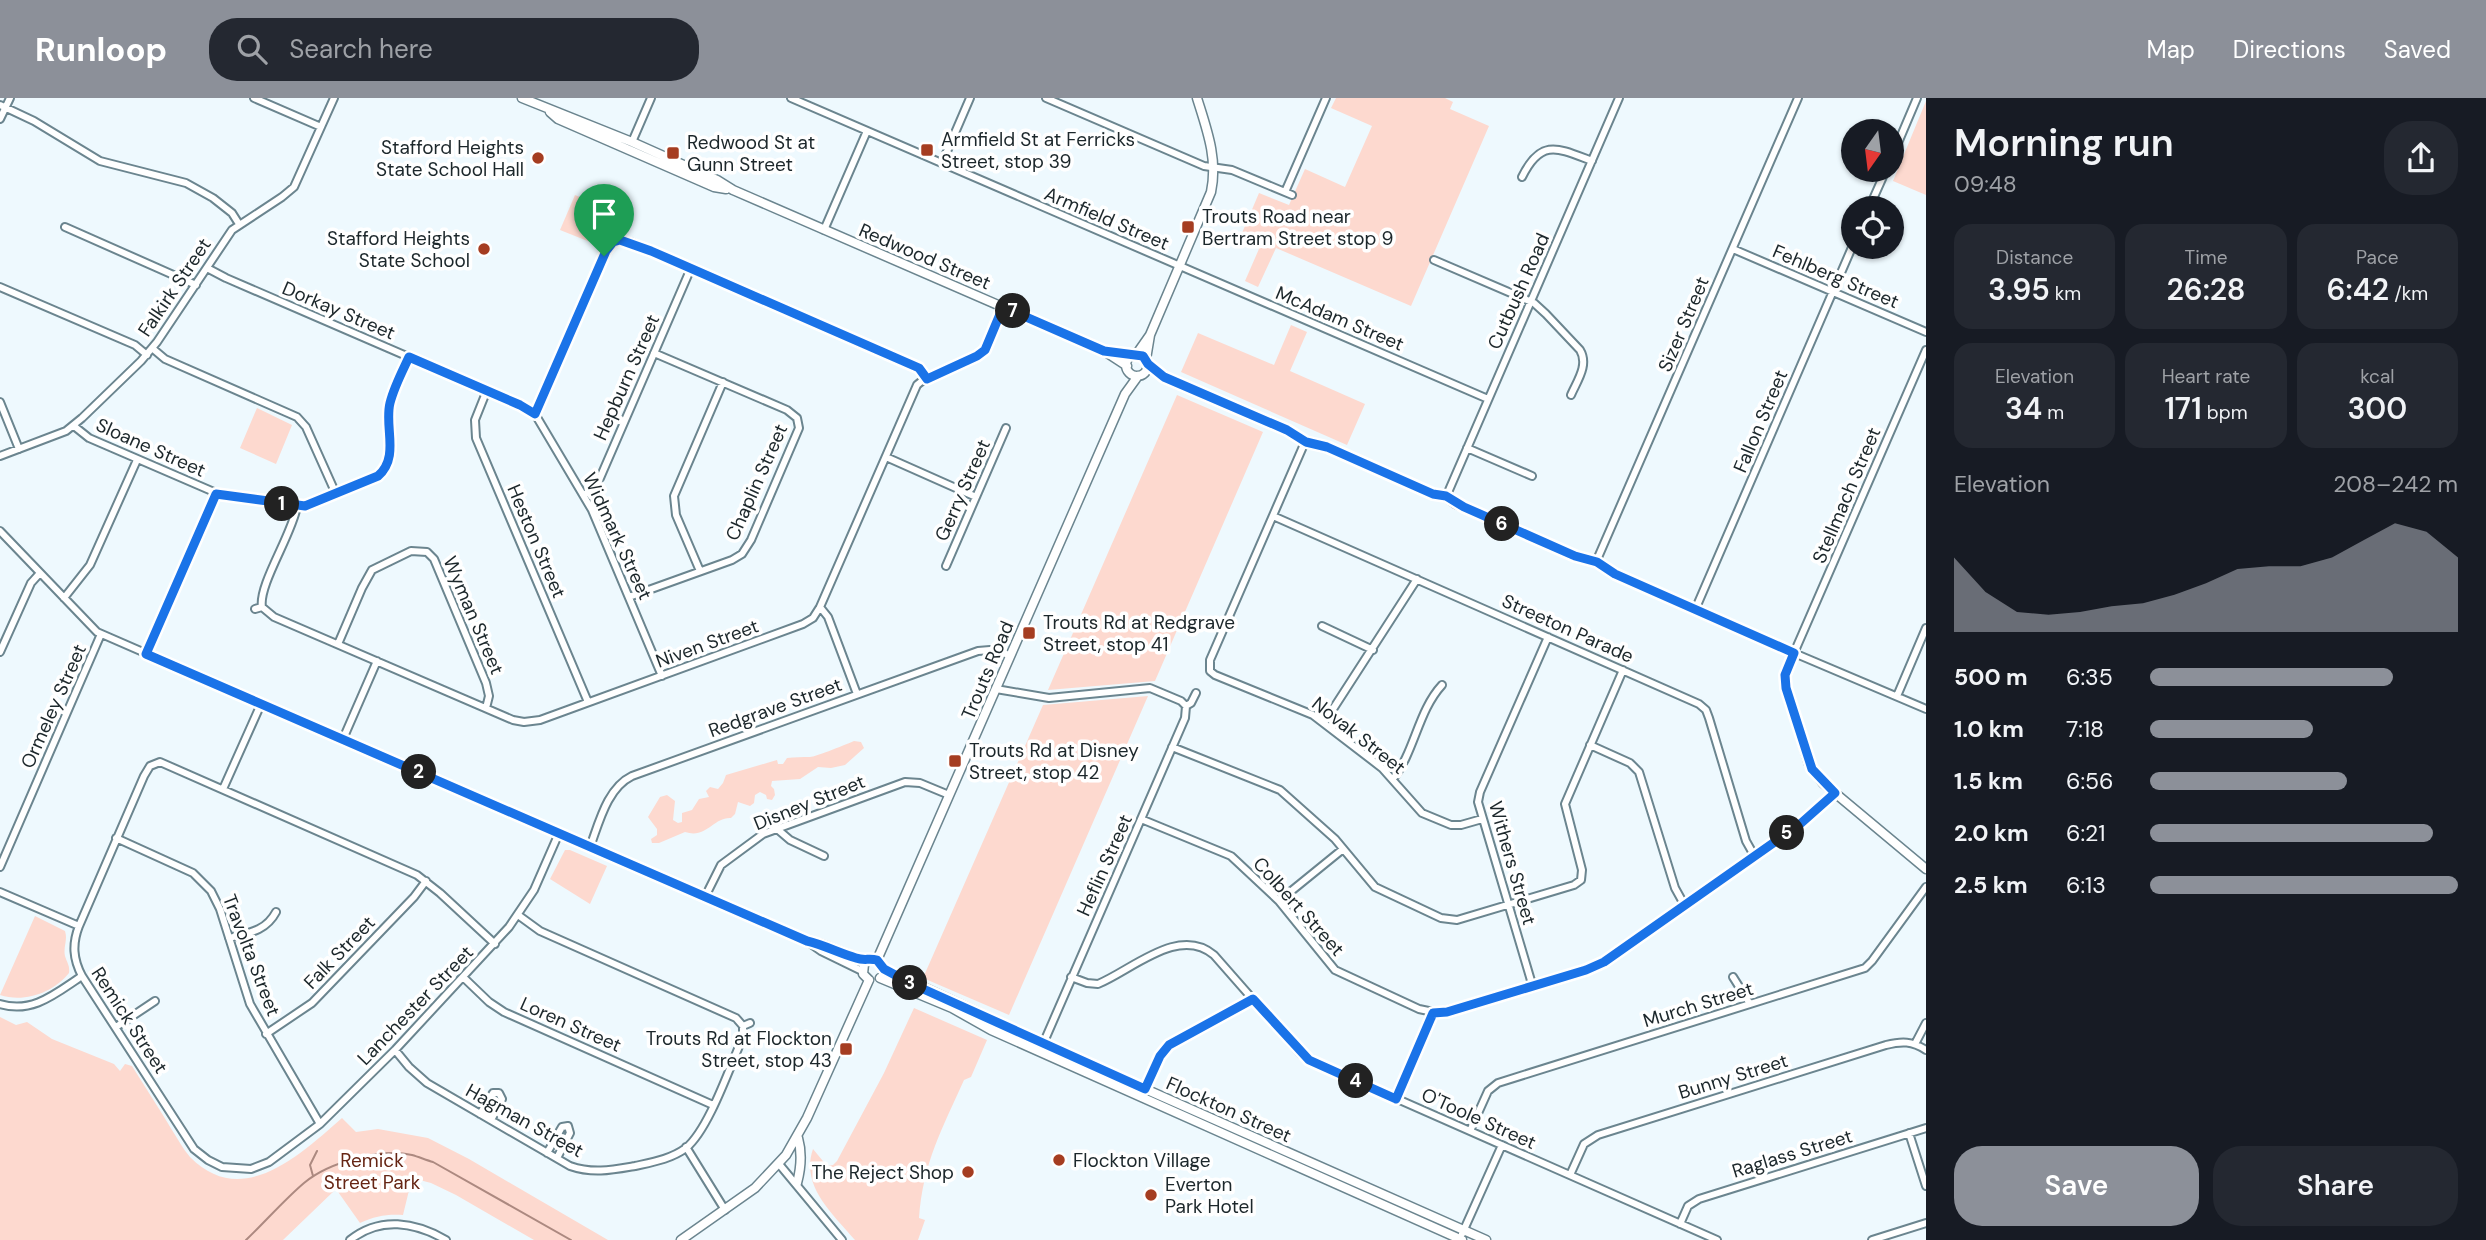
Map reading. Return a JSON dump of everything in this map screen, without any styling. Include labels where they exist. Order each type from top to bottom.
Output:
[{"type":"street","points":[[0,119],[3,106],[10,98]]},
{"type":"street","points":[[254,98],[321,127]]},
{"type":"street","name":"Falkirk Street","points":[[0,456],[74,426],[149,352],[232,230],[294,187],[334,98]]},
{"type":"street","name":"Redwood Street","points":[[522,98],[632,142],[717,180],[733,190],[1104,351],[1141,375],[1164,377]]},
{"type":"street","points":[[632,142],[651,98]]},
{"type":"street","name":"Armfield Street","points":[[791,98],[1180,266]]},
{"type":"street","points":[[942,163],[970,98]]},
{"type":"street","points":[[1046,98],[1204,166],[1232,170],[1289,194],[1326,98]]},
{"type":"street","points":[[1134,355],[1150,335],[1208,200],[1214,167],[1212,144],[1197,98]]},
{"type":"street","name":"Cutbush Road","points":[[1446,496],[1619,98]]},
{"type":"street","name":"Sizer Street","points":[[1597,562],[1798,98]]},
{"type":"street","points":[[1904,128],[1917,98]]},
{"type":"street","points":[[3,106],[100,161],[175,179],[195,188],[232,213],[239,224]]},
{"type":"street","name":"Redwood Street","points":[[547,109],[558,118],[594,135],[714,187],[733,190]]},
{"type":"street","points":[[824,230],[867,131]]},
{"type":"street","points":[[1522,177],[1534,156],[1551,147],[1592,161]]},
{"type":"street","points":[[65,227],[195,285]]},
{"type":"street","points":[[535,414],[606,251],[616,240],[628,241],[919,368],[927,379],[985,350],[1003,307]]},
{"type":"street","name":"Fehlberg Street","points":[[1733,248],[1926,332]]},
{"type":"street","name":"Fallon Street","points":[[1695,610],[1847,259]]},
{"type":"street","points":[[1434,260],[1542,309],[1582,353],[1583,367],[1571,395]]},
{"type":"street","name":"McAdam Street","points":[[1180,266],[1488,399]]},
{"type":"street","name":"Dorkay Street","points":[[207,268],[487,390],[535,414]]},
{"type":"street","name":"Hepburn Street","points":[[584,495],[600,478],[691,268]]},
{"type":"street","points":[[0,287],[297,416],[306,427],[335,494]]},
{"type":"street","points":[[1147,362],[1150,335]]},
{"type":"street","name":"Stellmach Street","points":[[1794,653],[1926,350]]},
{"type":"street","name":"Redwood Street","points":[[1104,351],[1134,355],[1164,377]]},
{"type":"street","name":"Chaplin Street","points":[[629,597],[738,556],[747,547],[799,428],[797,418],[791,413],[654,353]]},
{"type":"street","name":"Trouts Road","points":[[1125,394],[1128,368],[1134,355]]},
{"type":"street","name":"Sloane Street","points":[[74,426],[89,438],[216,494],[297,506],[309,505],[373,478],[387,466],[390,451],[390,402],[409,357]]},
{"type":"street","name":"Trouts Road","points":[[877,960],[1125,394],[1141,375],[1147,362]]},
{"type":"street","points":[[1164,377],[1287,430],[1306,442],[1327,447],[1433,494],[1446,496],[1464,507],[1575,556],[1597,562],[1615,574],[1695,610],[1926,709]]},
{"type":"street","name":"Niven Street","points":[[297,506],[259,608],[274,617],[516,721],[530,722],[662,676],[813,618],[916,388],[927,379]]},
{"type":"street","points":[[700,571],[676,514],[674,496],[723,382]]},
{"type":"street","name":"Heston Street","points":[[487,390],[475,420],[476,438],[588,702]]},
{"type":"street","points":[[0,402],[19,449]]},
{"type":"street","name":"Widmark Street","points":[[535,414],[584,495],[662,676]]},
{"type":"street","name":"Gerry Street","points":[[946,566],[1006,428]]},
{"type":"street","points":[[1273,516],[1306,442]]},
{"type":"street","points":[[1467,448],[1532,476]]},
{"type":"street","points":[[886,457],[976,497]]},
{"type":"street","points":[[64,598],[90,565],[137,460]]},
{"type":"street","points":[[146,654],[216,494]]},
{"type":"street","name":"Streeton Parade","points":[[1273,516],[1699,704],[1706,710],[1746,841],[1755,857]]},
{"type":"street","name":"Novak Street","points":[[1273,516],[1209,662],[1210,671],[1300,708],[1324,723],[1393,779],[1415,807],[1425,815],[1451,825],[1482,819]]},
{"type":"street","points":[[0,531],[93,629],[101,634],[807,941],[866,961],[877,960],[882,974],[869,980],[798,1138],[779,1164],[755,1188],[681,1240]]},
{"type":"street","name":"Wyman Street","points":[[338,645],[372,570],[411,551],[427,552],[434,559],[486,683],[489,696],[486,708]]},
{"type":"street","points":[[0,652],[26,592],[40,573]]},
{"type":"street","points":[[1324,723],[1417,579]]},
{"type":"street","points":[[820,607],[828,617],[857,694]]},
{"type":"street","points":[[1322,626],[1373,650]]},
{"type":"street","points":[[1897,696],[1926,628]]},
{"type":"street","name":"Ormeley Street","points":[[0,867],[101,634]]},
{"type":"street","name":"Withers Street","points":[[1532,984],[1478,802],[1548,637]]},
{"type":"street","name":"Redgrave Street","points":[[590,847],[613,793],[625,780],[978,651],[993,650],[1010,655]]},
{"type":"street","points":[[1794,653],[1785,675],[1786,688],[1812,769],[1835,793],[1926,869]]},
{"type":"street","points":[[343,739],[377,661]]},
{"type":"street","points":[[1172,747],[1280,790],[1327,831],[1378,890],[1441,918],[1462,919],[1574,885],[1581,880],[1582,870],[1565,809],[1568,795],[1623,670]]},
{"type":"street","points":[[1393,779],[1403,765],[1434,694],[1442,685]]},
{"type":"street","points":[[996,689],[1049,698],[1150,688],[1181,701],[1186,706]]},
{"type":"street","name":"Heflin Street","points":[[1042,1047],[1142,819],[1186,714],[1186,706],[1191,703],[1196,693]]},
{"type":"street","points":[[223,789],[261,704]]},
{"type":"street","points":[[1590,745],[1630,763],[1639,772],[1675,888],[1685,906]]},
{"type":"street","name":"Remick Street","points":[[257,1167],[222,1167],[194,1149],[82,976],[74,952],[79,926],[153,760],[166,763],[426,881],[495,944]]},
{"type":"street","name":"Disney Street","points":[[705,897],[724,862],[776,828],[905,782],[920,783],[949,795]]},
{"type":"street","points":[[1396,1099],[1433,1013],[1447,1012],[1532,984],[1586,970],[1604,962],[1755,857],[1818,810],[1835,793]]},
{"type":"street","name":"Colbert Street","points":[[1142,819],[1226,852],[1279,901],[1335,970],[1433,1013]]},
{"type":"street","points":[[776,828],[790,841],[824,856]]},
{"type":"street","name":"Lanchester Street","points":[[257,1167],[277,1157],[320,1124],[495,944],[518,915],[537,884],[559,834]]},
{"type":"street","name":"Travolta Street","points":[[116,838],[199,877],[216,898],[246,991],[266,1034],[320,1124]]},
{"type":"street","points":[[1279,901],[1343,849]]},
{"type":"street","name":"Falk Street","points":[[266,1034],[312,1003],[414,897],[426,881]]},
{"type":"street","name":"Murch Street","points":[[1470,1131],[1488,1091],[1497,1083],[1865,968],[1926,887]]},
{"type":"street","points":[[0,892],[79,926]]},
{"type":"street","points":[[229,938],[263,928],[276,912]]},
{"type":"street","name":"Hagman Street","points":[[395,1049],[409,1067],[427,1083],[547,1153],[582,1170],[602,1172],[661,1160],[686,1147],[702,1128],[747,1025],[540,931],[518,915]]},
{"type":"street","points":[[807,941],[862,971],[869,980]]},
{"type":"street","name":"O'Toole Street","points":[[1072,977],[1098,984],[1173,945],[1190,944],[1206,948],[1309,1060],[1717,1240]]},
{"type":"street","points":[[862,971],[866,961]]},
{"type":"street","name":"Flockton Street","points":[[882,974],[1462,1236],[1486,1240]]},
{"type":"street","points":[[0,1004],[20,1007],[34,1005],[82,976]]},
{"type":"street","name":"Loren Street","points":[[463,977],[489,1002],[504,1012],[713,1105]]},
{"type":"street","points":[[1733,977],[1750,1004]]},
{"type":"street","points":[[1145,1089],[1160,1056],[1169,1045],[1253,999]]},
{"type":"street","points":[[116,1027],[155,1001]]},
{"type":"street","points":[[1926,1023],[1915,1044],[1926,1050]]},
{"type":"street","name":"Bunny Street","points":[[1570,1175],[1584,1144],[1598,1135],[1886,1045],[1904,1041],[1915,1044]]},
{"type":"street","name":"Flockton Street","points":[[1042,1047],[1145,1089],[1462,1236]]},
{"type":"street","points":[[480,1114],[493,1093],[499,1093],[502,1098],[491,1120]]},
{"type":"street","points":[[547,1153],[562,1127],[568,1126],[570,1133],[557,1158]]},
{"type":"street","name":"Raglass Street","points":[[1680,1223],[1694,1200],[1926,1128]]},
{"type":"street","points":[[1909,1133],[1926,1186]]},
{"type":"street","points":[[797,1183],[800,1151],[798,1138]]},
{"type":"street","points":[[1462,1236],[1502,1145]]},
{"type":"street","points":[[686,1147],[725,1210]]},
{"type":"street","points":[[779,1164],[842,1240]]},
{"type":"street","points":[[1872,1240],[1926,1223]]},
{"type":"street","points":[[350,1240],[370,1228],[396,1224],[417,1226],[446,1240]]},
{"type":"green space","points":[[1336,98],[1445,98],[1453,102],[1450,109],[1489,126],[1411,306],[1276,248],[1258,287],[1245,281],[1262,242],[1242,233],[1259,193],[1289,205],[1305,169],[1345,187],[1372,126],[1331,108]]},
{"type":"green space","points":[[1926,101],[1926,195],[1895,182],[1904,182],[1904,154]]},
{"type":"green space","points":[[575,195],[609,209],[595,244],[560,230]]},
{"type":"green space","points":[[1291,325],[1307,332],[1290,371],[1365,404],[1347,445],[1181,372],[1198,333],[1274,365]]},
{"type":"green space","points":[[1177,395],[1263,432],[1155,681],[1048,690]]},
{"type":"green space","points":[[257,408],[292,425],[276,464],[240,448]]},
{"type":"green space","points":[[1148,696],[1009,1015],[923,978],[1043,705]]},
{"type":"green space","points":[[854,741],[861,742],[864,748],[845,765],[818,767],[800,779],[772,781],[775,795],[772,800],[760,792],[755,795],[754,803],[750,806],[738,802],[731,818],[719,821],[699,833],[685,832],[659,843],[652,843],[651,839],[657,835],[657,829],[648,817],[660,797],[667,795],[675,801],[673,820],[682,822],[682,813],[692,810],[699,799],[709,797],[706,791],[710,787],[718,789],[726,775],[777,760],[778,764],[783,764],[787,758],[813,756]]},
{"type":"green space","points":[[565,850],[607,866],[590,904],[550,879]]},
{"type":"green space","points":[[35,916],[65,931],[65,956],[69,973],[55,986],[38,994],[19,998],[0,995]]},
{"type":"green space","points":[[914,1008],[987,1040],[971,1077],[964,1080],[929,1163],[919,1218],[925,1220],[918,1240],[855,1240],[829,1210],[815,1187],[810,1162],[813,1149],[827,1166],[837,1161],[884,1073]]},
{"type":"green space","name":"Remick Street Park","points":[[0,1017],[16,1025],[27,1022],[52,1039],[114,1064],[120,1071],[125,1064],[132,1066],[185,1151],[210,1172],[230,1178],[250,1178],[270,1171],[289,1161],[342,1118],[356,1132],[378,1129],[428,1138],[608,1240],[534,1240],[456,1195],[431,1183],[412,1178],[403,1215],[381,1216],[360,1223],[336,1189],[283,1240],[0,1240]]},
{"type":"waterway","points":[[313,1176],[310,1165],[317,1151]]},
{"type":"waterway","points":[[246,1240],[315,1175],[356,1158],[386,1153],[412,1155],[433,1162],[571,1240]]},
{"type":"place","name":"Armfield St at Ferricks Street, stop 39","points":[[927,150]]},
{"type":"place","name":"Redwood St at Gunn Street","points":[[673,153]]},
{"type":"place","name":"Stafford Heights State School Hall","points":[[538,158]]},
{"type":"place","name":"Trouts Road near Bertram Street stop 9","points":[[1188,227]]},
{"type":"place","name":"Stafford Heights State School","points":[[484,249]]},
{"type":"place","name":"Trouts Rd at Redgrave Street, stop 41","points":[[1029,633]]},
{"type":"place","name":"Trouts Rd at Disney Street, stop 42","points":[[955,761]]},
{"type":"place","name":"Trouts Rd at Flockton Street, stop 43","points":[[846,1049]]},
{"type":"place","name":"Flockton Village","points":[[1059,1160]]},
{"type":"place","name":"The Reject Shop","points":[[968,1172]]},
{"type":"place","name":"Everton Park Hotel","points":[[1151,1195]]},
{"type":"route","points":[[628,241],[919,368],[927,379],[985,350],[1003,307],[1104,351],[1143,356],[1148,364],[1164,377],[1287,430],[1306,442],[1327,447],[1433,494],[1446,496],[1454,503],[1575,556],[1597,562],[1615,574],[1794,653],[1785,675],[1786,688],[1812,769],[1835,793],[1799,825],[1604,962],[1586,970],[1532,984],[1447,1012],[1433,1013],[1396,1099],[1309,1060],[1253,999],[1169,1045],[1160,1056],[1145,1089],[910,983],[884,969],[877,960],[866,961],[807,941],[146,654],[216,494],[305,506],[378,476],[387,466],[390,456],[390,402],[409,357],[535,414],[604,256],[613,242],[628,241]]}]
